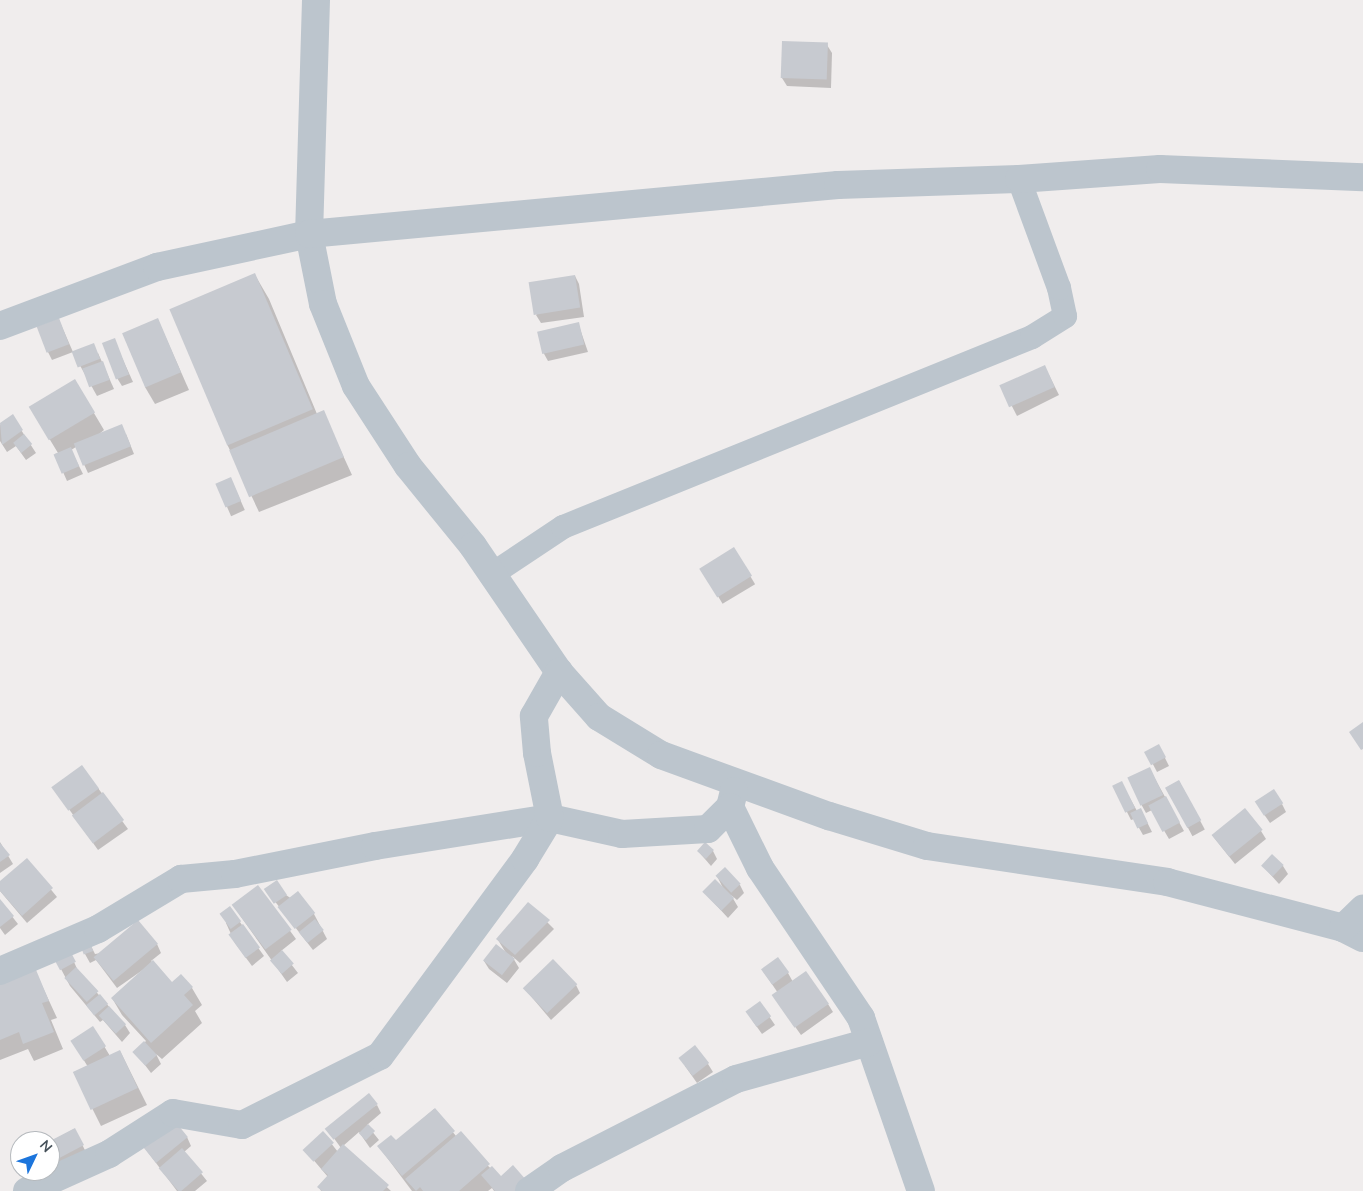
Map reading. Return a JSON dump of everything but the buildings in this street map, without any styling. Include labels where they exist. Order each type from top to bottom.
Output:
[{"type":"street","points":[[316,0],[308,234],[323,304],[356,386],[408,466],[473,546],[491,575],[560,672],[599,717],[661,755],[733,795],[927,846],[1167,882],[1353,933],[1363,909]]},
{"type":"street","points":[[0,326],[158,267],[308,234],[838,185],[1019,179],[1160,169],[1363,177]]},
{"type":"street","points":[[26,1191],[109,1154],[173,1113],[242,1125],[380,1056],[525,859],[550,818],[537,753],[534,716],[560,672]]},
{"type":"street","points":[[0,970],[98,929],[181,879],[235,874],[375,846],[550,818],[622,834],[708,830],[733,795]]},
{"type":"street","points":[[733,795],[760,868],[861,1018],[921,1191]]},
{"type":"street","points":[[528,1191],[562,1168],[736,1079],[869,1042]]},
{"type":"lane","points":[[491,575],[563,527],[1032,337],[1065,316],[1059,288],[1019,179]]}]
